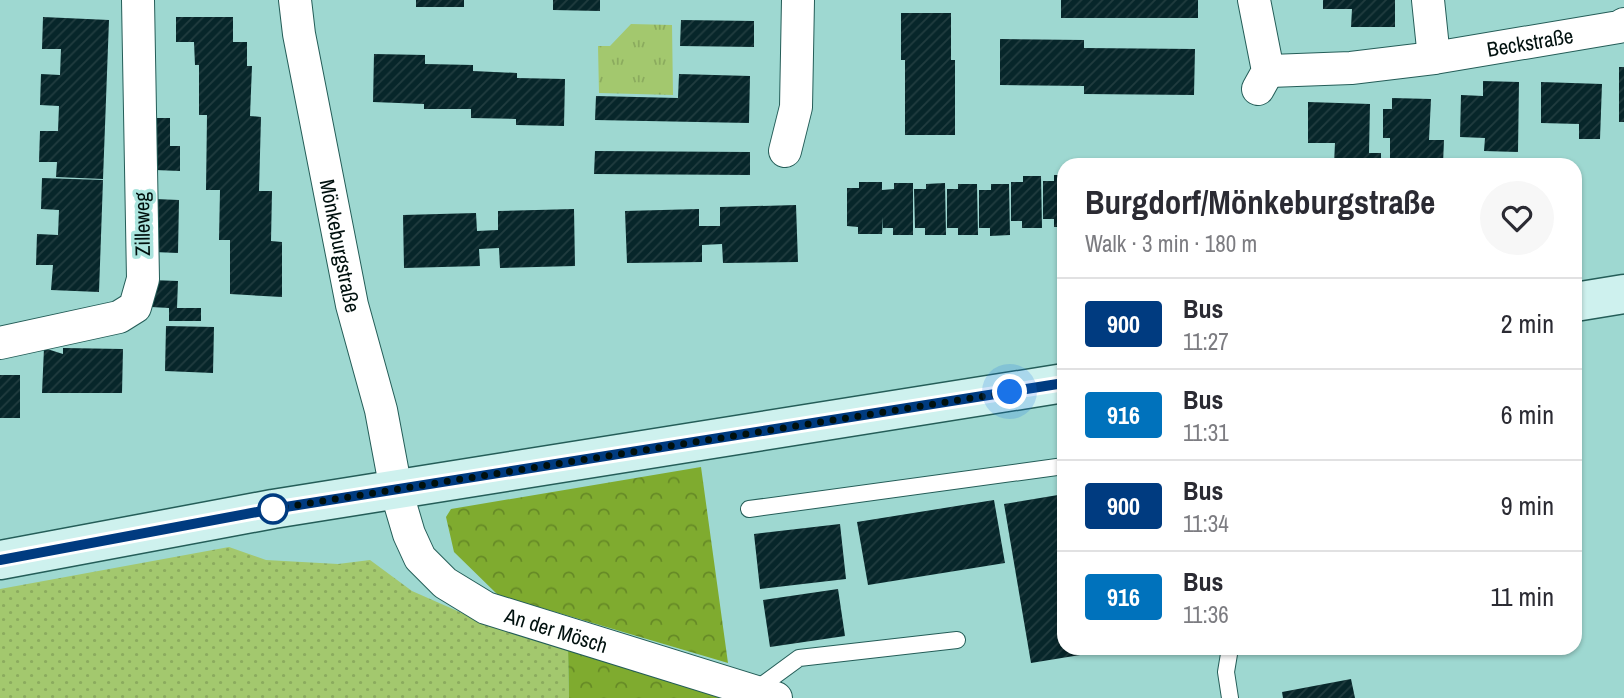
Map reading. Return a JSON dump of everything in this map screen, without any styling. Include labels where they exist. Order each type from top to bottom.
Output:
[{"type":"street","name":"Zilleweg","points":[[0,343],[119,317],[135,307],[143,279],[138,0]]},
{"type":"street","name":"Mönkeburgstraße","points":[[295,0],[299,34],[352,305],[381,410],[396,490]]},
{"type":"street","points":[[785,151],[796,107],[798,0]]},
{"type":"street","name":"Beckstraße","points":[[1254,0],[1263,80],[1434,58],[1624,24]]},
{"type":"street","points":[[1428,0],[1434,58]]},
{"type":"street","points":[[1582,301],[1624,294]]},
{"type":"street","points":[[0,559],[273,509],[1057,384]]},
{"type":"street","name":"An der Mösch","points":[[396,490],[409,534],[420,558],[445,583],[486,608],[765,695]]},
{"type":"lane","points":[[749,509],[1057,467]]},
{"type":"lane","points":[[765,695],[799,658],[957,640]]},
{"type":"lane","points":[[1229,655],[1226,672],[1230,698]]},
{"type":"green space","points":[[631,24],[672,25],[673,95],[599,93],[598,46],[610,46]]},
{"type":"green space","points":[[701,467],[728,663],[498,595],[454,552],[446,517],[451,509]]},
{"type":"green space","points":[[229,547],[266,560],[338,564],[370,560],[412,591],[471,617],[568,647],[569,698],[0,698],[0,589]]},
{"type":"green space","points":[[568,647],[737,698],[569,698]]},
{"type":"building","points":[[416,0],[464,0],[464,7],[416,7]]},
{"type":"building","points":[[553,0],[600,0],[600,11],[553,10]]},
{"type":"building","points":[[1061,0],[1198,0],[1198,18],[1061,18]]},
{"type":"building","points":[[1323,0],[1395,0],[1395,27],[1351,27],[1352,9],[1323,9]]},
{"type":"building","points":[[901,13],[951,13],[951,60],[955,60],[955,135],[905,135],[905,60],[901,60]]},
{"type":"building","points":[[43,17],[109,20],[103,179],[56,177],[57,162],[39,162],[40,131],[58,131],[59,106],[40,105],[41,74],[60,75],[61,49],[42,49]]},
{"type":"building","points":[[176,17],[233,17],[233,42],[247,42],[247,66],[252,66],[250,116],[261,117],[259,191],[272,191],[271,241],[282,242],[282,297],[230,294],[230,240],[219,240],[220,190],[206,190],[207,115],[199,115],[199,65],[195,65],[194,42],[176,42]]},
{"type":"building","points":[[681,20],[754,21],[754,47],[680,46]]},
{"type":"building","points":[[1000,39],[1084,40],[1084,48],[1195,49],[1194,95],[1084,94],[1084,86],[1000,85]]},
{"type":"building","points":[[374,54],[425,55],[425,64],[473,65],[473,71],[517,73],[517,78],[565,79],[564,126],[516,125],[516,119],[471,118],[471,109],[424,109],[424,104],[373,102]]},
{"type":"building","points":[[1619,67],[1624,67],[1624,122],[1619,122]]},
{"type":"building","points":[[679,74],[750,76],[749,123],[595,120],[596,96],[678,98]]},
{"type":"building","points":[[1483,81],[1519,82],[1518,152],[1484,151],[1485,138],[1460,137],[1461,95],[1483,96]]},
{"type":"building","points":[[1541,82],[1602,84],[1600,139],[1579,139],[1579,124],[1541,123]]},
{"type":"building","points":[[1392,98],[1431,99],[1429,140],[1444,140],[1443,158],[1390,158],[1390,138],[1383,138],[1383,109],[1392,109]]},
{"type":"building","points":[[1308,102],[1370,104],[1369,153],[1381,153],[1381,158],[1334,158],[1335,143],[1308,143]]},
{"type":"building","points":[[156,118],[170,118],[170,146],[180,146],[180,171],[155,170]]},
{"type":"building","points":[[595,151],[750,152],[750,175],[594,174]]},
{"type":"building","points":[[1054,175],[1057,175],[1057,227],[1054,227],[1054,219],[1043,219],[1043,181],[1054,181]]},
{"type":"building","points":[[1023,176],[1041,176],[1042,228],[1022,228],[1022,221],[1011,221],[1011,182],[1023,182]]},
{"type":"building","points":[[42,178],[103,180],[99,292],[51,290],[53,265],[36,265],[37,234],[58,235],[59,210],[41,209]]},
{"type":"building","points":[[859,182],[882,182],[882,190],[894,189],[894,183],[913,183],[913,235],[893,235],[893,228],[883,228],[883,217],[882,234],[858,234],[858,227],[847,226],[847,188],[859,188]]},
{"type":"building","points":[[945,183],[946,235],[925,235],[925,228],[915,228],[914,189],[926,189],[926,184]]},
{"type":"building","points":[[958,184],[977,184],[978,235],[958,235],[958,228],[947,228],[947,189],[958,189]]},
{"type":"building","points":[[991,184],[1009,184],[1010,235],[990,236],[990,228],[979,228],[979,190],[991,190]]},
{"type":"building","points":[[155,199],[179,200],[178,253],[154,252]]},
{"type":"building","points":[[796,205],[798,262],[723,263],[722,244],[702,245],[702,262],[627,263],[625,211],[699,209],[699,226],[720,226],[720,207]]},
{"type":"building","points":[[574,209],[575,266],[500,268],[499,248],[479,249],[480,266],[404,268],[403,215],[476,213],[477,231],[498,230],[498,211]]},
{"type":"building","points":[[151,280],[178,281],[177,308],[201,308],[201,321],[169,321],[169,308],[151,307]]},
{"type":"building","points":[[166,326],[214,327],[213,373],[165,371]]},
{"type":"building","points":[[44,348],[63,354],[63,348],[123,349],[122,393],[42,393]]},
{"type":"building","points":[[0,375],[20,375],[20,418],[0,418]]},
{"type":"building","points":[[1057,495],[1057,655],[1080,655],[1031,663],[1004,504]]},
{"type":"building","points":[[994,500],[1005,563],[868,585],[857,522]]},
{"type":"building","points":[[840,524],[846,579],[760,589],[754,534]]},
{"type":"building","points":[[838,589],[845,636],[770,647],[763,600]]},
{"type":"building","points":[[1351,679],[1355,698],[1283,698],[1282,692]]},
{"type":"bus line","name":"900","points":[[0,560],[273,509],[1057,384]]},
{"type":"route","points":[[273,509],[1010,392]]}]
